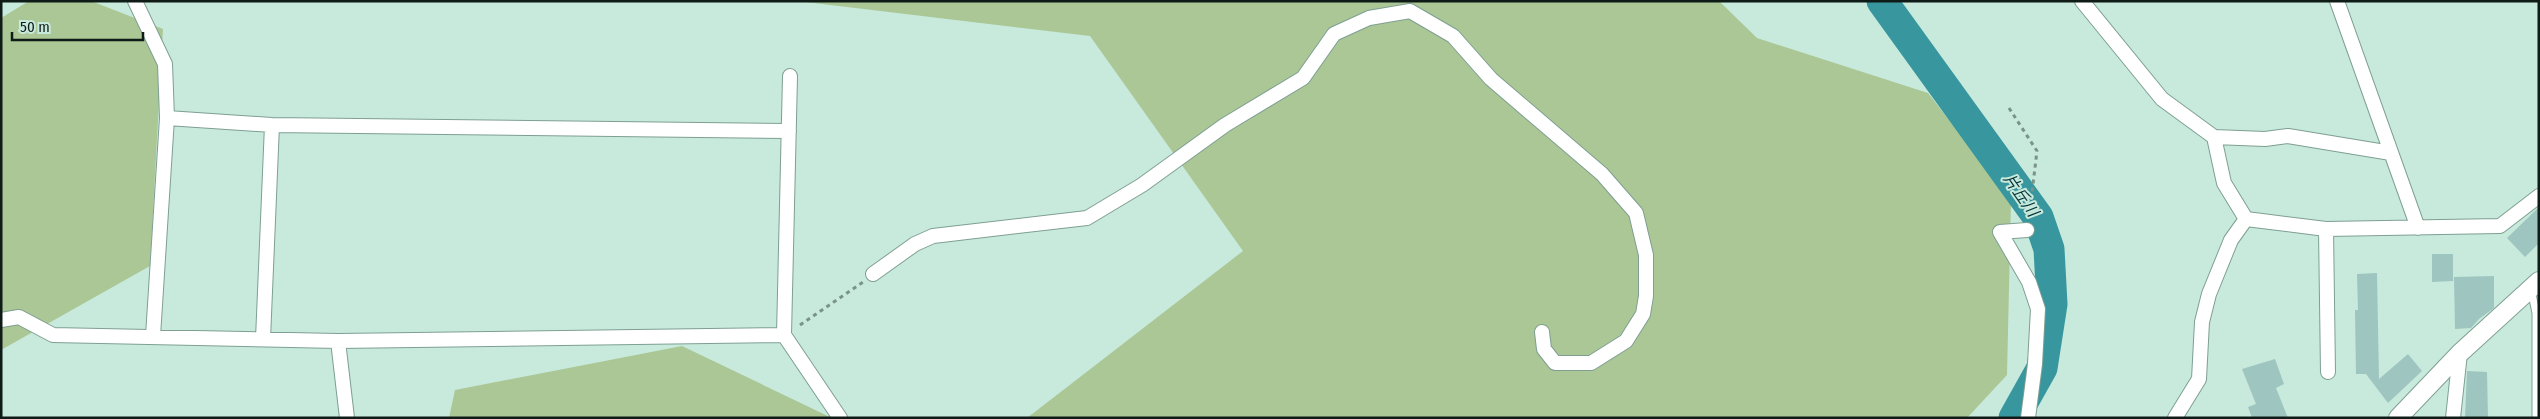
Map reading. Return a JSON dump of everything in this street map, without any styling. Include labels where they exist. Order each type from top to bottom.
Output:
[{"type":"street","points":[[135,1],[165,64],[167,118],[153,336]]},
{"type":"street","points":[[2082,1],[2162,99],[2214,137],[2266,140],[2288,136],[2391,153]]},
{"type":"street","points":[[2337,2],[2418,228]]},
{"type":"street","points":[[873,274],[915,244],[933,236],[1087,218],[1142,184],[1225,125],[1303,78],[1334,34],[1369,18],[1410,11],[1453,36],[1491,79],[1602,174],[1636,213],[1646,255],[1646,296],[1643,314],[1626,341],[1591,363],[1555,363],[1544,349],[1542,332]]},
{"type":"street","points":[[790,76],[784,335],[840,418]]},
{"type":"street","points":[[167,118],[272,125],[789,131]]},
{"type":"street","points":[[263,339],[272,125]]},
{"type":"street","points":[[2214,137],[2224,184],[2246,219]]},
{"type":"street","points":[[2246,219],[2326,229],[2500,226],[2539,196]]},
{"type":"street","points":[[2175,418],[2199,379],[2202,322],[2209,294],[2231,240],[2246,219]]},
{"type":"street","points":[[2326,229],[2328,372]]},
{"type":"street","points":[[2028,230],[2000,232],[2029,282],[2038,309],[2035,364],[2028,418]]},
{"type":"street","points":[[2398,418],[2460,353],[2535,285]]},
{"type":"street","points":[[1,320],[19,317],[53,335],[338,341],[784,335]]},
{"type":"street","points":[[338,341],[347,418]]},
{"type":"street","points":[[2453,418],[2460,353]]},
{"type":"lane","points":[[2337,2],[2341,1]]},
{"type":"lane","points":[[2535,285],[2536,418]]},
{"type":"path","points":[[2009,108],[2037,151],[2028,230]]},
{"type":"path","points":[[784,335],[873,274]]},
{"type":"green space","points":[[29,1],[91,1],[163,29],[150,266],[1,350],[1,18]]},
{"type":"green space","points":[[797,1],[1719,1],[1757,38],[1928,93],[2011,200],[2007,375],[1967,418],[1027,418],[1243,251],[1090,36]]},
{"type":"green space","points":[[682,346],[832,418],[449,418],[455,390]]},
{"type":"building","points":[[2539,207],[2539,243],[2525,257],[2507,238]]},
{"type":"building","points":[[2432,254],[2453,254],[2453,281],[2432,282]]},
{"type":"building","points":[[2377,273],[2379,379],[2408,354],[2422,371],[2388,403],[2366,374],[2356,374],[2355,310],[2358,310],[2357,274]]},
{"type":"building","points":[[2494,276],[2494,308],[2479,319],[2471,328],[2455,329],[2454,277]]},
{"type":"building","points":[[2275,359],[2284,384],[2276,388],[2288,418],[2252,418],[2248,407],[2256,404],[2242,369]]},
{"type":"building","points":[[2467,371],[2487,372],[2488,418],[2465,418]]},
{"type":"waterway","name":"片丘川","points":[[1882,1],[2038,217],[2049,249],[2052,304],[2042,368],[2014,418]]}]
